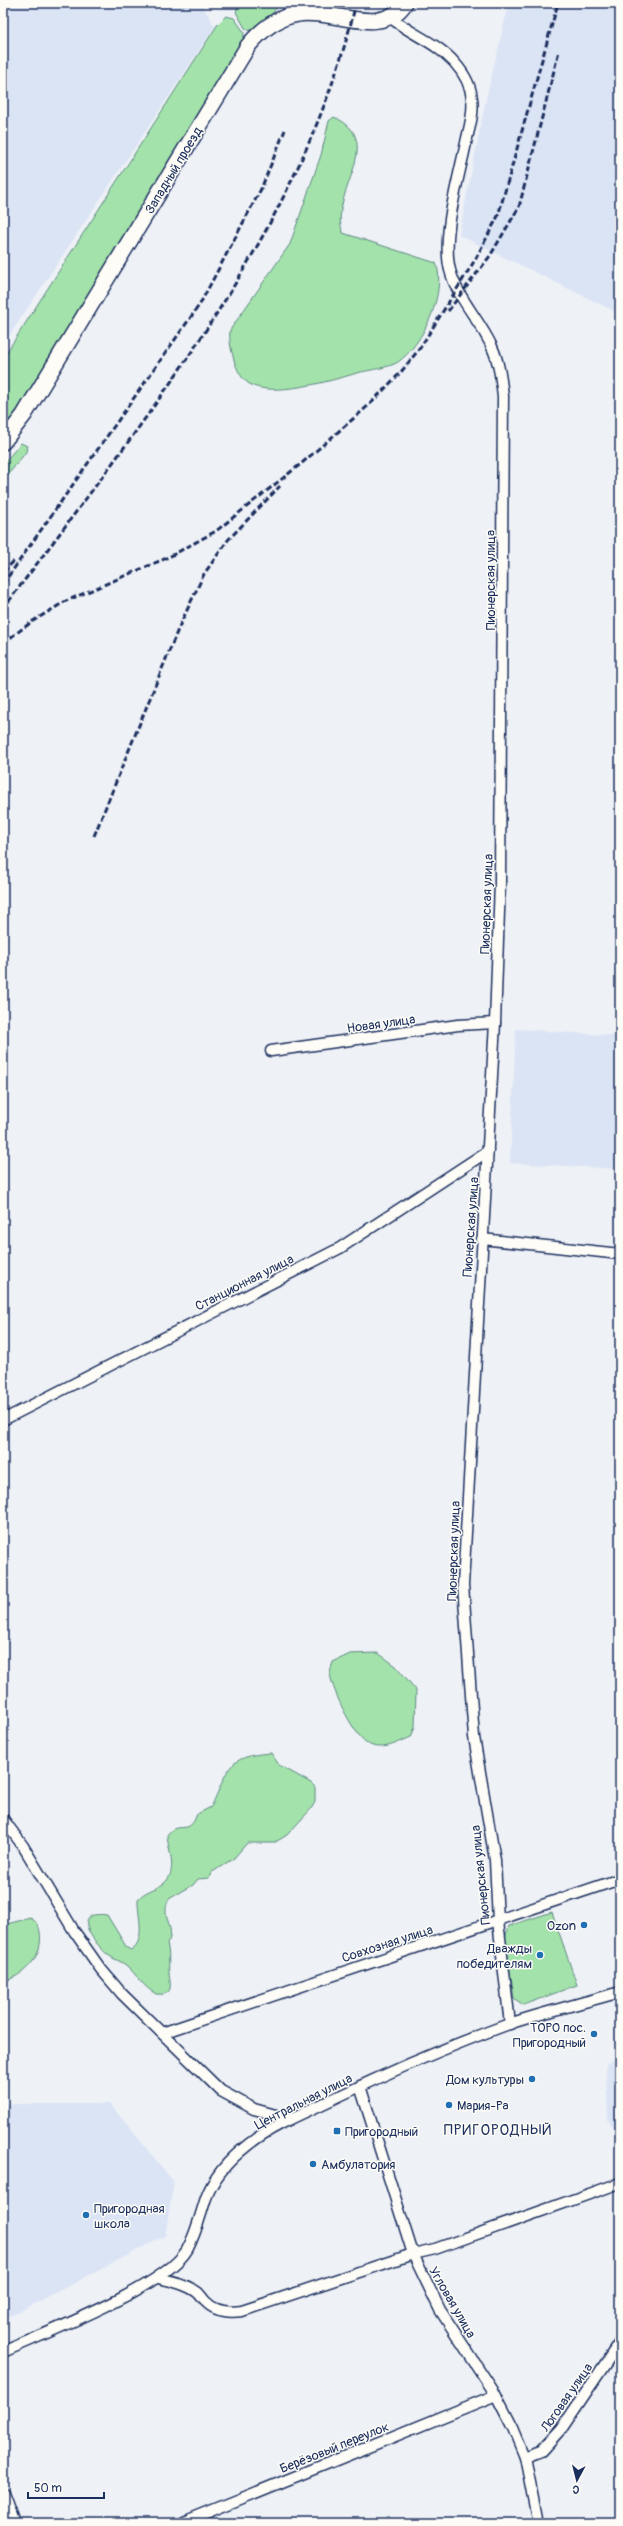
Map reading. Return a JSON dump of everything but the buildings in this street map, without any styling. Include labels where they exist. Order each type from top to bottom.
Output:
[{"type":"main road","points":[[390,17],[405,3]]},
{"type":"main road","name":"Западный проезд","points":[[3,442],[24,415],[248,46],[258,34],[277,21],[299,13],[331,14],[368,21],[390,17]]},
{"type":"street","name":"Пионерская улица","points":[[390,17],[404,29],[440,49],[454,62],[466,78],[470,89],[472,100],[471,119],[449,229],[450,269],[457,288],[491,346],[497,361],[503,396],[504,429],[500,883],[495,1023],[463,1585],[474,1737],[495,1860],[498,1921],[510,2024]]},
{"type":"street","name":"Новая улица","points":[[271,1051],[458,1025],[495,1023]]},
{"type":"street","name":"Станционная улица","points":[[3,1420],[340,1248],[488,1151]]},
{"type":"street","points":[[482,1239],[620,1254]]},
{"type":"street","points":[[3,1819],[23,1846],[62,1913],[100,1968],[162,2034],[212,2083],[231,2098],[254,2109],[290,2119]]},
{"type":"street","name":"Совхозная улица","points":[[162,2034],[344,1971],[498,1921],[620,1879]]},
{"type":"street","name":"Центральная улица","points":[[3,2352],[158,2278],[172,2268],[186,2251],[198,2227],[207,2196],[220,2171],[250,2143],[290,2119],[360,2086],[510,2024],[620,1992]]},
{"type":"street","name":"Угловая улица","points":[[360,2086],[413,2254],[440,2310],[496,2395],[525,2457],[538,2523]]},
{"type":"street","points":[[158,2278],[179,2283],[198,2292],[205,2302],[215,2309],[228,2313],[242,2311],[413,2254],[436,2249],[620,2183]]},
{"type":"street","name":"Логовая улица","points":[[525,2457],[542,2451],[562,2428],[620,2342]]},
{"type":"street","name":"Берёзовый переулок","points":[[181,2523],[496,2395]]},
{"type":"street","points":[[3,2493],[14,2523]]},
{"type":"shaded area","points":[[3,3],[201,3],[215,27],[3,345]]},
{"type":"shaded area","points":[[509,3],[620,3],[620,314],[459,235],[486,99]]},
{"type":"shaded area","points":[[516,1029],[620,1036],[620,1169],[510,1163]]},
{"type":"shaded area","points":[[620,2057],[620,2136],[608,2120],[606,2064]]},
{"type":"shaded area","name":"Пригородная школа","points":[[3,2104],[110,2104],[174,2182],[165,2236],[3,2320]]},
{"type":"green space","points":[[239,3],[280,3],[271,15],[250,31],[245,28],[236,12]]},
{"type":"green space","points":[[226,16],[234,18],[244,32],[243,42],[3,433],[3,358],[218,24]]},
{"type":"green space","points":[[334,117],[350,127],[356,140],[357,154],[343,202],[340,218],[343,233],[436,263],[439,275],[435,303],[424,331],[416,343],[407,354],[394,364],[302,387],[271,389],[258,387],[245,381],[238,370],[231,349],[230,330],[290,244],[321,155],[329,121]]},
{"type":"green space","points":[[21,443],[27,446],[26,452],[3,481],[3,464]]},
{"type":"green space","points":[[378,1653],[396,1666],[416,1690],[415,1727],[411,1737],[391,1745],[375,1747],[364,1740],[351,1724],[335,1692],[330,1674],[333,1662],[350,1654]]},
{"type":"green space","points":[[271,1753],[279,1765],[311,1783],[315,1787],[315,1802],[311,1809],[287,1835],[274,1843],[247,1843],[234,1858],[211,1873],[209,1878],[198,1879],[193,1885],[169,1899],[166,1905],[166,1911],[171,1933],[167,1944],[169,1955],[170,1988],[166,1993],[156,1994],[147,1988],[131,1969],[125,1964],[110,1957],[96,1943],[88,1928],[87,1922],[89,1917],[96,1915],[107,1915],[127,1948],[131,1950],[136,1946],[140,1933],[138,1899],[144,1894],[163,1884],[171,1874],[172,1867],[167,1835],[175,1828],[187,1827],[194,1821],[197,1814],[211,1807],[226,1775],[236,1762],[244,1758]]},
{"type":"green space","points":[[552,1912],[577,1985],[523,2005],[514,1998],[505,1938],[509,1926]]},
{"type":"green space","points":[[30,1918],[37,1924],[40,1932],[39,1949],[36,1957],[19,1975],[3,1982],[3,1925]]},
{"type":"railway","points":[[3,609],[161,396],[211,323],[257,247],[297,169],[331,88],[356,3]]},
{"type":"railway","points":[[3,643],[33,621],[66,601],[169,557],[216,531],[302,463],[368,406],[401,372],[420,348],[475,260],[498,216],[558,3]]},
{"type":"railway","points":[[448,311],[490,256],[519,207],[559,51]]},
{"type":"railway","points":[[3,584],[200,304],[261,189],[285,130]]},
{"type":"railway","points":[[94,836],[179,627],[204,574],[228,540],[280,486]]},
{"type":"railway","points":[[3,572],[15,560]]},
{"type":"place","name":"Ozon","points":[[584,1925]]},
{"type":"place","name":"Дважды победителям","points":[[540,1955]]},
{"type":"place","name":"ТОРО пос. Пригородный","points":[[594,2034]]},
{"type":"place","name":"Дом культуры","points":[[532,2079]]},
{"type":"place","name":"Мария-Ра","points":[[449,2105]]},
{"type":"place","name":"Пригородный","points":[[337,2131]]},
{"type":"place","name":"Амбулатория","points":[[313,2164]]},
{"type":"place","name":"Пригородная школа","points":[[86,2215]]},
{"type":"district","name":"ПРИГОРОДНЫЙ","points":[[498,2130]]}]
